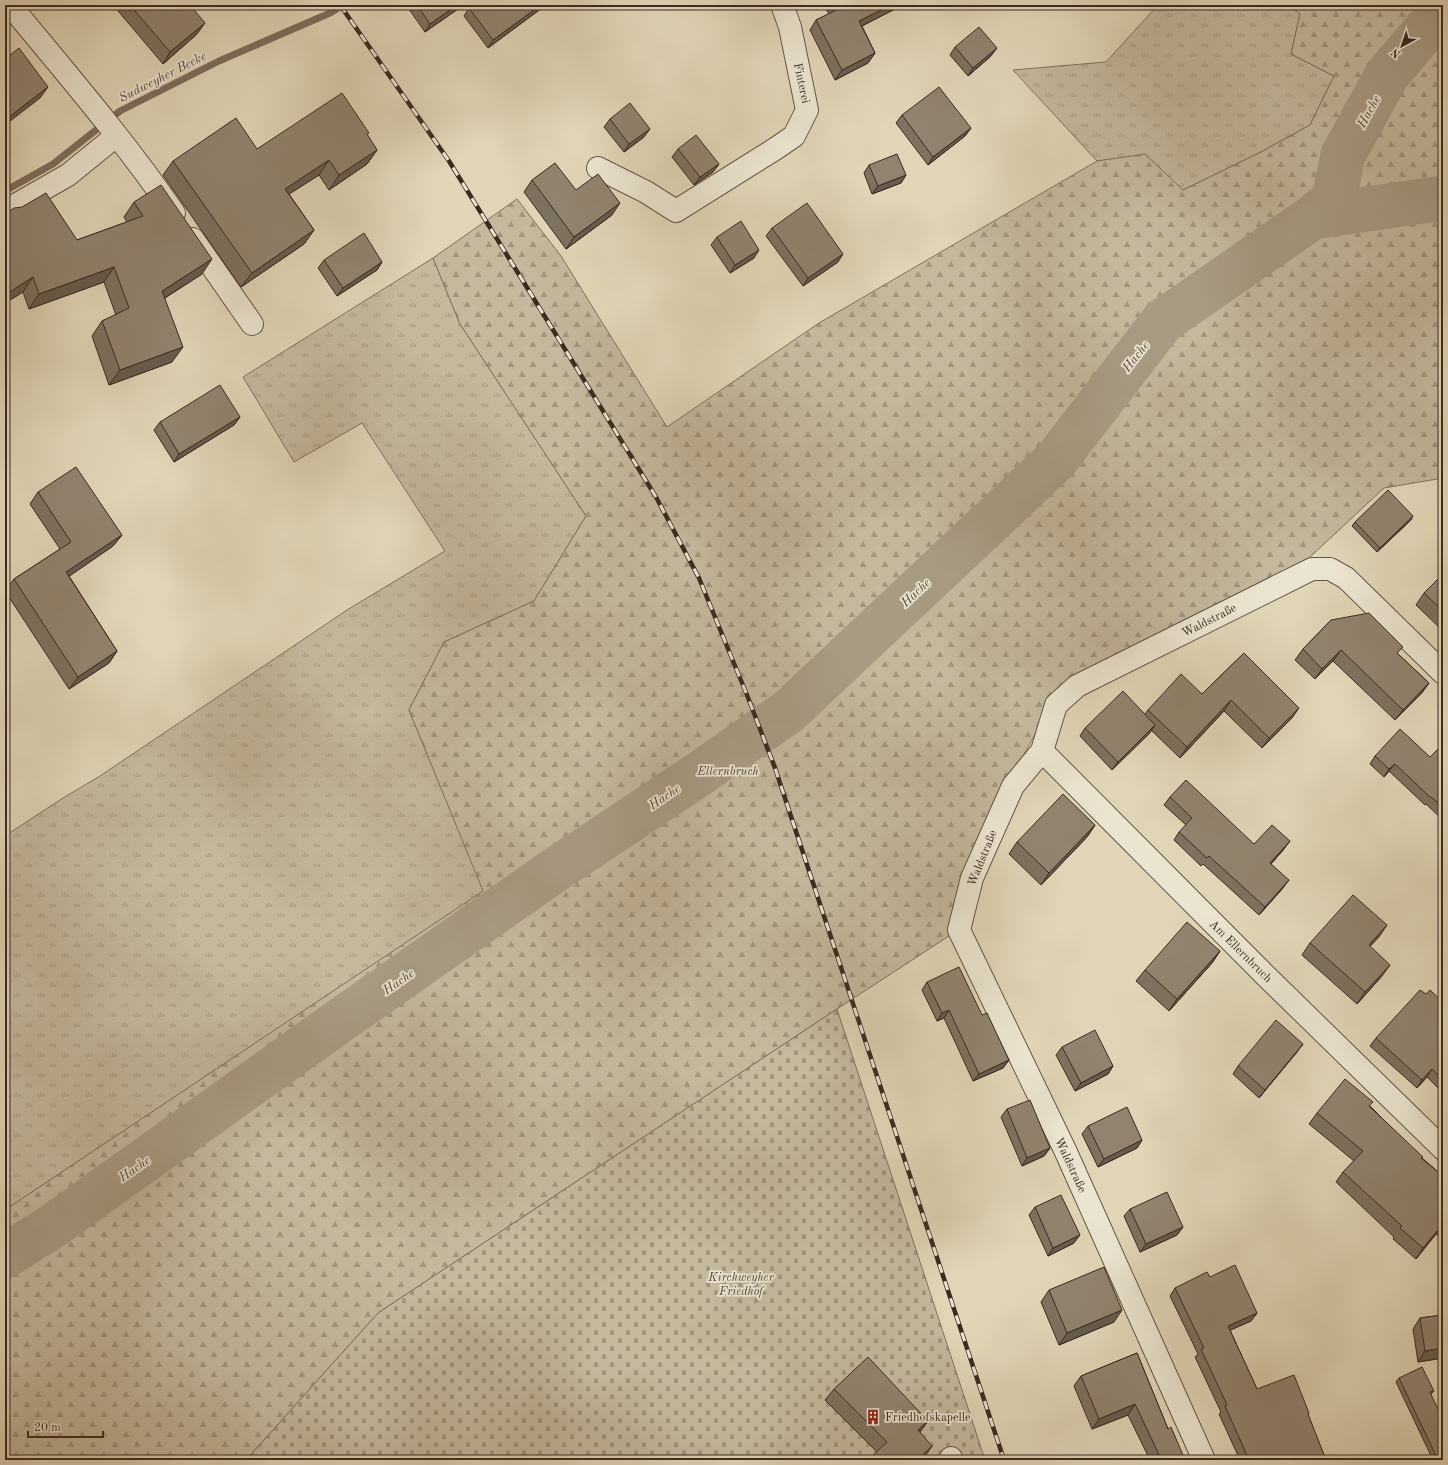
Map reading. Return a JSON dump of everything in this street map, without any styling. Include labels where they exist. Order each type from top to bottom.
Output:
[{"type":"street","points":[[10,5],[99,113],[149,177],[252,324]]},
{"type":"street","name":"Finterei","points":[[598,168],[646,192],[676,211],[794,136],[807,110],[790,27],[782,5]]},
{"type":"street","points":[[5,211],[68,175],[116,136]]},
{"type":"street","name":"Waldstraße","points":[[1204,1460],[1065,1150],[959,930],[972,878],[1013,786],[1042,751],[1056,705],[1078,686],[1312,569],[1330,569],[1346,578],[1443,673]]},
{"type":"street","name":"Am Ellernbruch","points":[[1042,751],[1266,976],[1443,1149]]},
{"type":"green space","points":[[1158,5],[1288,5],[1300,14],[1291,54],[1334,76],[1310,125],[1261,152],[1183,190],[1145,155],[1097,161],[1013,70],[1106,62]]},
{"type":"green space","name":"Ellernbruch","points":[[1288,5],[1429,5],[1443,13],[1443,478],[1384,488],[1309,558],[1072,681],[1040,725],[1009,782],[952,934],[378,1313],[246,1460],[5,1460],[5,1210],[483,891],[409,710],[444,642],[534,601],[586,516],[460,324],[433,258],[517,199],[561,256],[667,427],[819,323],[1097,161],[1145,154],[1183,190],[1261,152],[1310,125],[1334,76],[1291,54],[1300,14]]},
{"type":"green space","points":[[433,258],[460,324],[586,516],[534,601],[444,642],[409,710],[484,891],[5,1210],[5,836],[100,776],[347,610],[445,551],[362,423],[294,462],[243,377]]},
{"type":"green space","name":"Kirchweyher Friedhof","points":[[837,1009],[985,1460],[246,1460],[378,1313]]},
{"type":"building","points":[[130,5],[190,5],[205,23],[170,52]]},
{"type":"building","points":[[417,5],[457,5],[430,24]]},
{"type":"building","points":[[473,5],[541,5],[493,40],[469,8]]},
{"type":"building","points":[[836,5],[891,5],[859,21],[875,53],[842,70],[816,20],[838,9]]},
{"type":"building","points":[[979,27],[997,48],[973,68],[955,47]]},
{"type":"building","points":[[19,48],[48,87],[5,120],[5,59]]},
{"type":"building","points":[[939,87],[971,128],[933,157],[902,115]]},
{"type":"building","points":[[342,93],[369,133],[367,134],[377,150],[339,175],[329,160],[285,189],[314,230],[252,273],[173,161],[236,118],[257,149]]},
{"type":"building","points":[[630,103],[650,129],[629,144],[610,119]]},
{"type":"building","points":[[696,135],[719,164],[700,177],[678,149]]},
{"type":"building","points":[[897,154],[906,175],[878,186],[869,165]]},
{"type":"building","points":[[555,163],[576,190],[598,174],[620,203],[574,237],[532,180]]},
{"type":"building","points":[[161,185],[212,259],[162,291],[183,347],[120,370],[102,321],[129,308],[114,267],[39,294],[33,277],[5,295],[5,214],[14,208],[22,207],[46,193],[77,240],[143,216],[134,202]]},
{"type":"building","points":[[807,203],[843,254],[808,278],[772,228]]},
{"type":"building","points":[[741,221],[759,250],[735,265],[717,237]]},
{"type":"building","points":[[364,233],[382,262],[343,288],[324,260]]},
{"type":"building","points":[[220,385],[240,417],[179,454],[160,422]]},
{"type":"building","points":[[76,467],[122,535],[66,572],[117,651],[78,677],[14,579],[71,542],[38,492]]},
{"type":"building","points":[[1388,490],[1413,516],[1380,548],[1355,522]]},
{"type":"building","points":[[1443,574],[1443,611],[1424,593]]},
{"type":"building","points":[[1369,613],[1403,647],[1397,653],[1429,683],[1403,710],[1341,650],[1322,669],[1303,649],[1331,620]]},
{"type":"building","points":[[1244,653],[1299,708],[1269,738],[1231,700],[1187,747],[1148,710],[1181,674],[1202,694]]},
{"type":"building","points":[[1123,691],[1155,725],[1118,762],[1085,728]]},
{"type":"building","points":[[1400,729],[1430,757],[1443,744],[1443,807],[1430,797],[1395,764],[1389,769],[1375,756]]},
{"type":"building","points":[[1186,780],[1254,844],[1272,825],[1290,841],[1270,863],[1289,880],[1265,907],[1209,856],[1207,858],[1179,832],[1192,818],[1170,797]]},
{"type":"building","points":[[1063,794],[1095,825],[1049,873],[1017,842]]},
{"type":"building","points":[[1353,895],[1387,925],[1369,945],[1390,965],[1365,992],[1310,943]]},
{"type":"building","points":[[1187,922],[1220,951],[1177,999],[1145,970]]},
{"type":"building","points":[[959,967],[982,1015],[987,1013],[1009,1060],[979,1074],[949,1010],[942,1013],[927,982]]},
{"type":"building","points":[[1420,990],[1426,994],[1430,990],[1443,1002],[1443,1080],[1432,1069],[1422,1080],[1376,1038]]},
{"type":"building","points":[[1276,1020],[1303,1044],[1265,1090],[1238,1066]]},
{"type":"building","points":[[1095,1030],[1113,1066],[1081,1083],[1062,1047]]},
{"type":"building","points":[[1345,1079],[1373,1102],[1369,1106],[1423,1157],[1421,1158],[1443,1176],[1443,1224],[1423,1248],[1400,1228],[1402,1226],[1343,1172],[1363,1151],[1317,1113]]},
{"type":"building","points":[[1030,1100],[1050,1148],[1027,1158],[1007,1109]]},
{"type":"building","points":[[1127,1107],[1142,1140],[1104,1159],[1088,1126]]},
{"type":"building","points":[[1167,1192],[1183,1227],[1146,1244],[1130,1209]]},
{"type":"building","points":[[1061,1195],[1080,1235],[1053,1248],[1035,1207]]},
{"type":"building","points":[[1235,1265],[1257,1313],[1228,1326],[1257,1389],[1294,1375],[1326,1460],[1249,1460],[1225,1406],[1227,1405],[1201,1349],[1204,1348],[1175,1288],[1207,1272],[1210,1277]]},
{"type":"building","points":[[1104,1267],[1122,1310],[1067,1333],[1049,1290]]},
{"type":"building","points":[[1443,1315],[1443,1348],[1425,1351],[1420,1318]]},
{"type":"building","points":[[1137,1353],[1168,1429],[1171,1427],[1185,1460],[1158,1460],[1161,1459],[1135,1404],[1099,1419],[1081,1376]]},
{"type":"building","name":"Friedhofskapelle","points":[[868,1357],[928,1421],[918,1430],[932,1446],[917,1460],[870,1460],[869,1459],[887,1442],[834,1389]]},
{"type":"building","points":[[1422,1367],[1434,1391],[1430,1392],[1443,1420],[1442,1460],[1438,1460],[1399,1378]]},
{"type":"waterway","name":"Sudweyher Beeke","points":[[5,191],[53,164],[120,111],[219,61],[330,13],[343,5]]},
{"type":"waterway","name":"Hache","points":[[1313,217],[1334,199],[1343,155],[1387,75],[1426,29],[1443,15]]},
{"type":"waterway","name":"Hache","points":[[5,1256],[50,1228],[338,1022],[552,872],[702,772],[789,711],[1055,461],[1163,321],[1313,217],[1443,198]]},
{"type":"railway","points":[[340,5],[449,161],[656,497],[699,578],[775,768],[1004,1460]]},
{"type":"place","name":"Friedhofskapelle","points":[[873,1417]]}]
